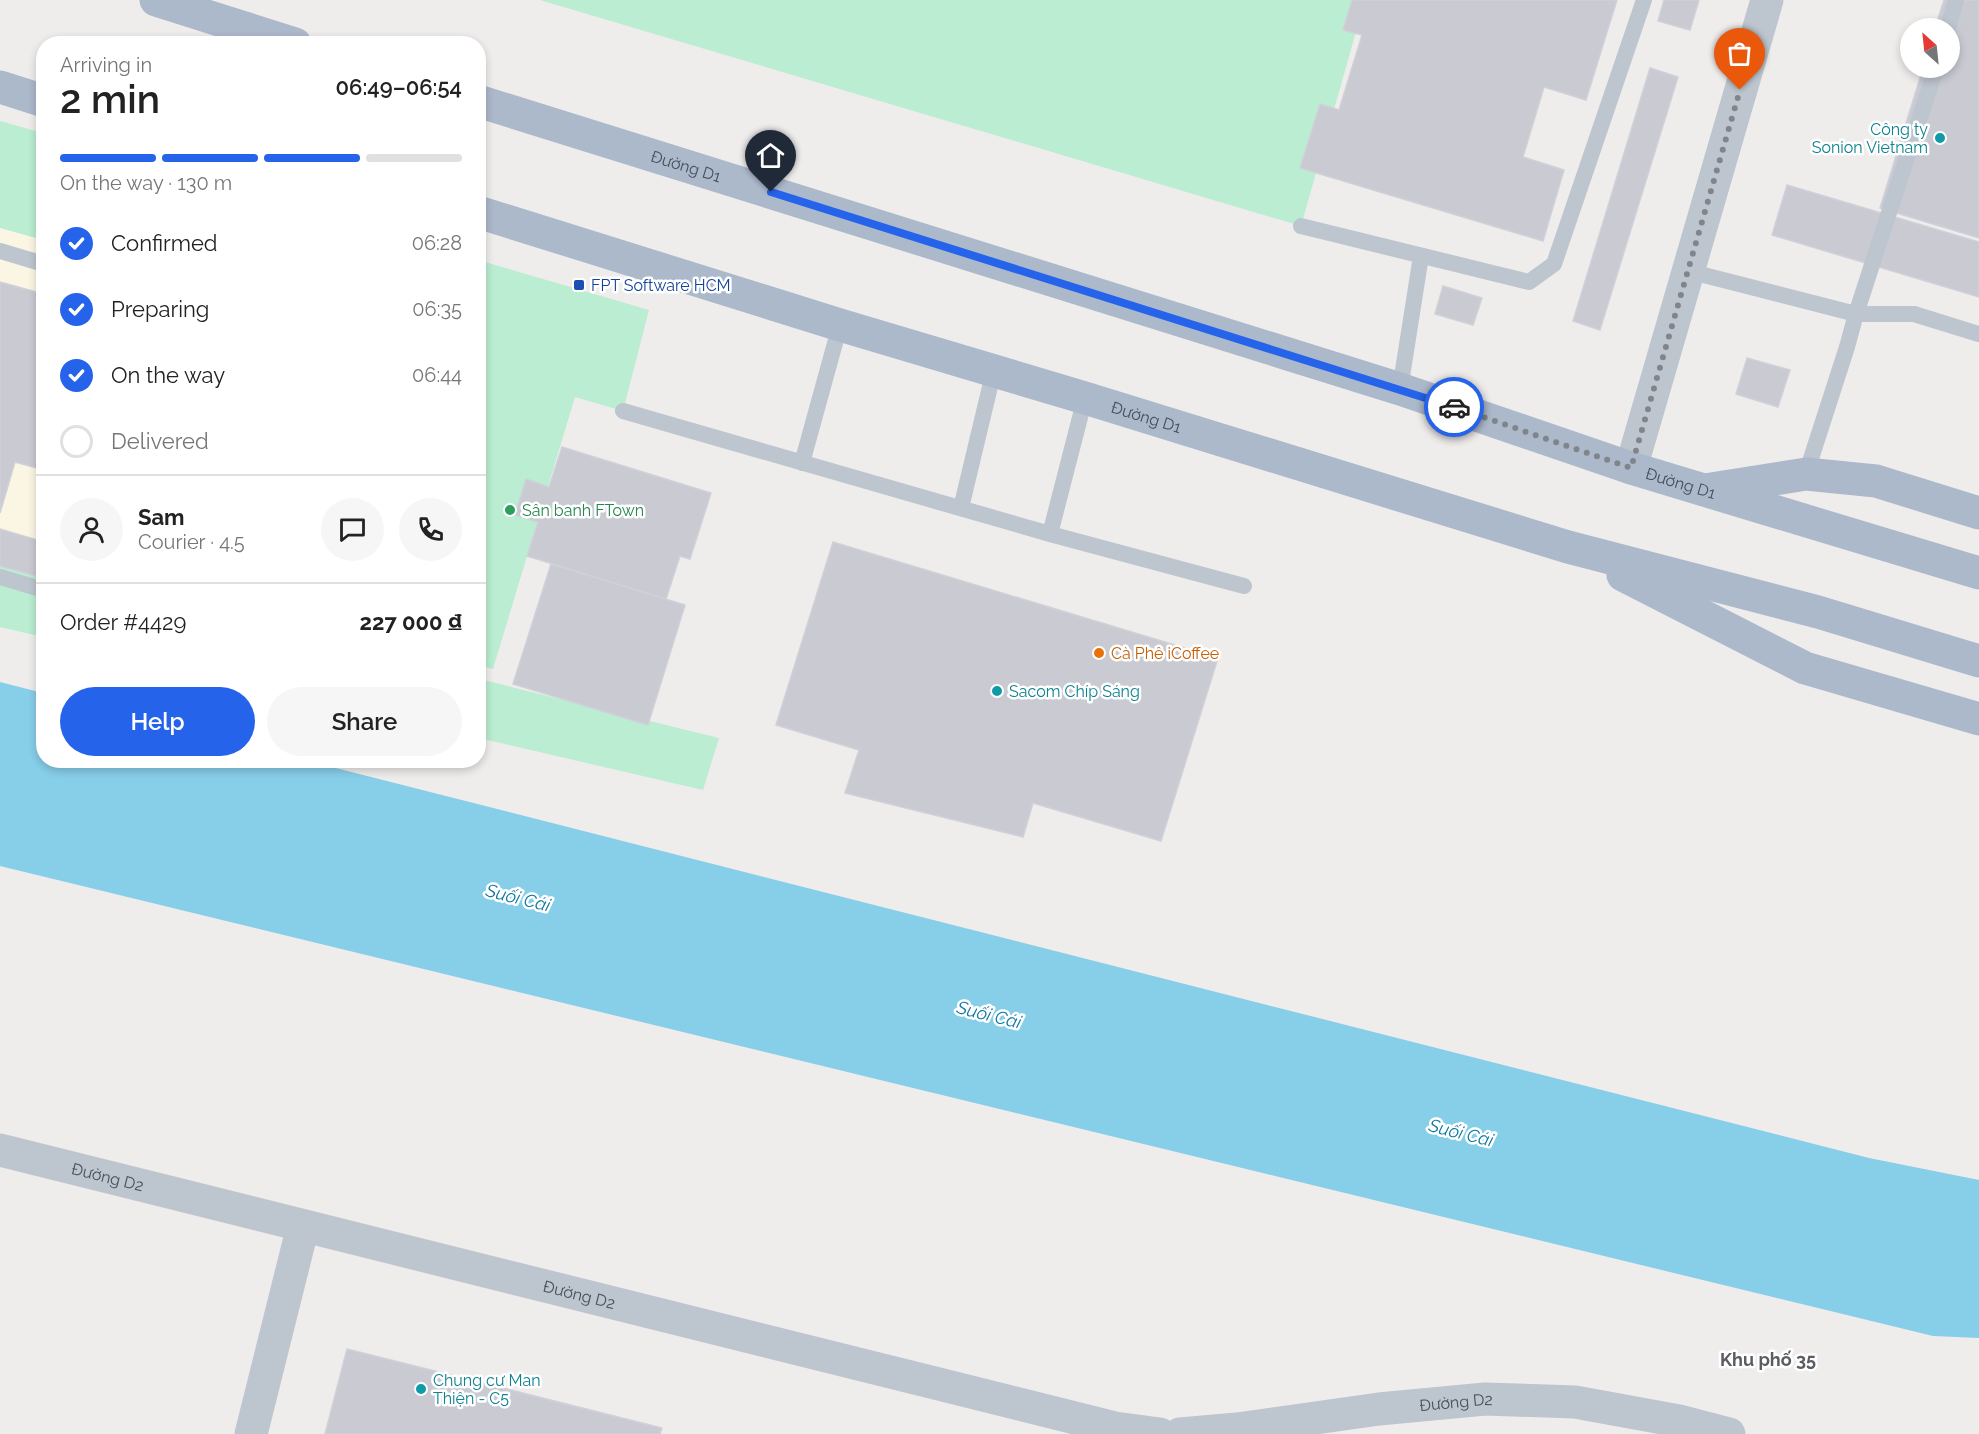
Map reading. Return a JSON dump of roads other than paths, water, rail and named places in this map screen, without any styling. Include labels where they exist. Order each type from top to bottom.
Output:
[{"type":"main road","points":[[156,0],[270,36]]},
{"type":"main road","points":[[0,64],[36,75]]},
{"type":"main road","points":[[0,87],[36,98]]},
{"type":"main road","name":"Đường D1","points":[[486,103],[1400,389],[1631,468],[1979,573]]},
{"type":"main road","name":"Đường D1","points":[[486,214],[1568,547],[1818,612],[1979,661]]},
{"type":"main road","points":[[1703,490],[1806,474],[1876,481],[1979,513]]},
{"type":"main road","points":[[1568,547],[1805,668],[1979,718]]},
{"type":"street","points":[[1631,468],[1767,0]]},
{"type":"street","name":"Đường D2","points":[[0,1150],[1115,1428],[1160,1434]]},
{"type":"street","points":[[251,1434],[303,1226]]},
{"type":"street","name":"Đường D2","points":[[1180,1434],[1237,1429],[1379,1409],[1485,1399],[1575,1402],[1679,1421],[1729,1434]]},
{"type":"lane","points":[[1301,226],[1529,282],[1554,264],[1644,0]]},
{"type":"lane","points":[[1951,18],[1956,0]]},
{"type":"lane","points":[[1806,474],[1933,78]]},
{"type":"lane","points":[[0,251],[36,262]]},
{"type":"lane","points":[[1400,389],[1421,255]]},
{"type":"lane","points":[[1688,271],[1856,314],[1914,314],[1979,334]]},
{"type":"lane","points":[[802,463],[840,325]]},
{"type":"lane","points":[[961,508],[994,370]]},
{"type":"lane","points":[[1050,534],[1085,398]]},
{"type":"lane","points":[[623,411],[1050,534],[1244,586]]},
{"type":"lane","points":[[0,577],[36,588]]},
{"type":"water","name":"Suối Cái","points":[[0,682],[36,691],[36,768],[336,768],[1869,1158],[1979,1180],[1979,1338],[1933,1336],[0,866]]},
{"type":"place","name":"Công ty Sonion Vietnam","points":[[1940,138]]},
{"type":"place","name":"FPT Software HCM","points":[[579,285]]},
{"type":"place","name":"Sân banh FTown","points":[[510,510]]},
{"type":"place","name":"Cà Phê iCoffee","points":[[1099,653]]},
{"type":"place","name":"Sacom Chíp Sáng","points":[[997,691]]},
{"type":"place","name":"Chung cư Man Thiện - C5","points":[[421,1389]]},
{"type":"district","name":"Khu phố 35","points":[[1768,1360]]}]
